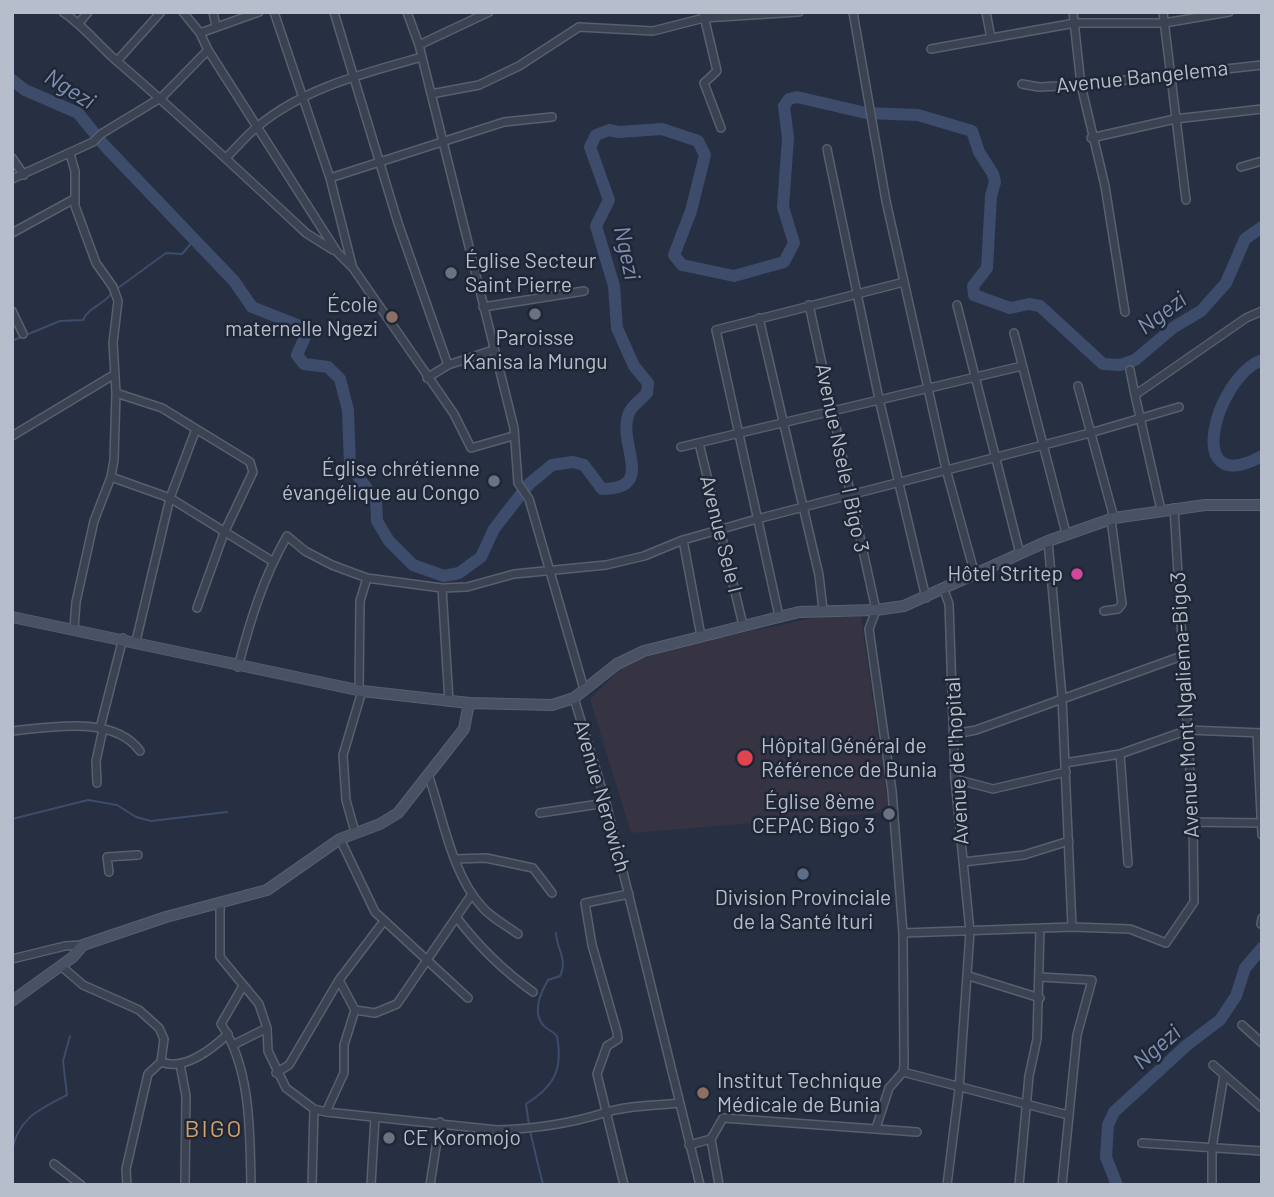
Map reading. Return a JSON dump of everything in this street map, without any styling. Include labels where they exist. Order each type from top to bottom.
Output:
[{"type":"street","points":[[63,12],[162,97],[306,233],[337,252]]},
{"type":"street","points":[[79,23],[88,12]]},
{"type":"street","points":[[117,61],[161,12]]},
{"type":"street","points":[[183,12],[200,33],[208,50],[337,252],[353,268],[454,414],[471,447],[513,436]]},
{"type":"street","points":[[213,12],[216,26]]},
{"type":"street","points":[[200,33],[259,12]]},
{"type":"street","points":[[274,12],[330,178],[353,268]]},
{"type":"street","points":[[334,12],[380,162],[448,365]]},
{"type":"street","points":[[407,12],[419,45],[483,307],[513,436],[520,488],[526,495],[552,571],[584,688]]},
{"type":"street","points":[[419,45],[489,12]]},
{"type":"street","points":[[431,94],[479,85],[519,66],[579,27],[653,31],[704,15],[799,12]]},
{"type":"street","points":[[853,12],[904,282],[946,468],[975,575]]},
{"type":"street","points":[[986,12],[991,38]]},
{"type":"street","points":[[1073,12],[1081,85],[1091,138],[1105,186],[1125,312]]},
{"type":"street","points":[[1163,12],[1186,200]]},
{"type":"street","points":[[931,49],[1075,23],[1164,23],[1229,12]]},
{"type":"street","points":[[704,15],[716,72],[704,83],[721,128]]},
{"type":"street","points":[[12,179],[93,142],[162,97],[208,50]]},
{"type":"street","points":[[226,158],[257,126],[303,97],[354,76],[422,57]]},
{"type":"street","name":"Avenue Bangelema","points":[[1022,84],[1040,87],[1081,85],[1262,65]]},
{"type":"street","points":[[1091,138],[1175,119],[1262,110]]},
{"type":"street","points":[[330,178],[504,122],[552,117]]},
{"type":"street","points":[[827,149],[879,398],[926,598]]},
{"type":"street","points":[[70,154],[75,171],[74,199],[96,263],[115,290],[116,393],[111,477],[94,521],[76,602],[75,628]]},
{"type":"street","points":[[12,158],[24,175]]},
{"type":"street","points":[[1241,167],[1262,162]]},
{"type":"street","points":[[12,233],[74,199]]},
{"type":"street","points":[[779,616],[716,330],[904,282]]},
{"type":"street","points":[[483,307],[584,291]]},
{"type":"street","points":[[957,304],[1020,554]]},
{"type":"street","name":"Avenue Nsele I Bigo 3","points":[[809,305],[876,610]]},
{"type":"street","points":[[12,311],[23,334]]},
{"type":"street","points":[[1135,396],[1246,318],[1262,311]]},
{"type":"street","points":[[759,318],[819,575],[823,610]]},
{"type":"street","points":[[1014,332],[1066,534]]},
{"type":"street","points":[[427,378],[448,365],[493,350]]},
{"type":"street","points":[[681,447],[1022,366]]},
{"type":"street","points":[[1130,370],[1161,510]]},
{"type":"street","points":[[12,436],[115,374]]},
{"type":"street","points":[[1078,386],[1112,519],[1122,604],[1118,609],[1104,611]]},
{"type":"street","points":[[116,393],[163,408],[250,462],[253,472],[224,533],[197,608]]},
{"type":"street","points":[[237,667],[248,623],[272,561],[287,536],[305,551],[367,578],[442,588],[467,587],[513,573],[552,571],[644,556],[719,529],[946,468],[1090,433],[1179,407]]},
{"type":"street","points":[[136,641],[170,498],[196,429]]},
{"type":"street","name":"Avenue Sele I","points":[[699,443],[743,625]]},
{"type":"street","points":[[111,477],[170,498],[272,561]]},
{"type":"street","points":[[12,617],[123,638],[237,667],[360,691],[449,702],[552,705],[574,698],[617,664],[644,651],[779,616],[823,610],[876,610],[926,598],[1048,541],[1112,519],[1174,508],[1262,505]]},
{"type":"street","name":"Avenue Mont Ngaliema-Bigo3","points":[[1072,927],[1130,929],[1166,943],[1194,902],[1193,822],[1174,508]]},
{"type":"street","points":[[683,540],[701,636]]},
{"type":"street","points":[[903,933],[1072,927],[1062,697],[1048,541]]},
{"type":"street","points":[[355,832],[346,800],[343,755],[360,691],[360,601],[367,578]]},
{"type":"street","points":[[442,588],[449,702]]},
{"type":"street","name":"Avenue de l'hopital","points":[[944,590],[949,604],[955,779],[970,932],[959,1089],[947,1185]]},
{"type":"street","points":[[876,610],[869,629],[892,791],[903,933],[903,1072],[889,1088],[876,1128]]},
{"type":"street","points":[[97,783],[96,761],[101,729],[123,638]]},
{"type":"street","points":[[955,734],[976,730],[1182,656]]},
{"type":"street","name":"Avenue Nerowich","points":[[574,698],[606,803],[700,1185]]},
{"type":"street","points":[[12,959],[65,946],[83,945],[166,918],[243,898],[285,880],[340,839],[380,824],[398,813],[429,777],[464,729],[469,703]]},
{"type":"street","points":[[12,731],[101,729],[131,738],[140,751]]},
{"type":"street","points":[[1065,763],[1121,754],[1188,730],[1259,733],[1262,835]]},
{"type":"street","points":[[1121,754],[1128,863]]},
{"type":"street","points":[[955,779],[993,789],[1066,772]]},
{"type":"street","points":[[429,777],[456,859],[472,894],[484,909],[518,934]]},
{"type":"street","points":[[540,813],[606,803]]},
{"type":"street","points":[[1193,822],[1261,824]]},
{"type":"street","points":[[340,839],[375,912],[468,998]]},
{"type":"street","points":[[963,862],[1024,855],[1069,841]]},
{"type":"street","points":[[109,872],[107,857],[138,855]]},
{"type":"street","points":[[456,859],[486,858],[533,869],[552,893]]},
{"type":"street","points":[[355,1010],[375,1013],[388,1010],[397,1004],[472,894]]},
{"type":"street","points":[[624,1185],[597,1074],[607,1046],[618,1039],[592,945],[585,903],[629,894]]},
{"type":"street","points":[[220,905],[220,957],[260,1004],[267,1028],[268,1051],[276,1073],[286,1088],[314,1109],[497,1130],[571,1124],[605,1112],[680,1103]]},
{"type":"street","points":[[457,918],[474,941],[511,976],[533,992]]},
{"type":"street","points":[[1261,924],[1262,918]]},
{"type":"street","points":[[276,1073],[289,1065],[339,980],[384,921]]},
{"type":"street","points":[[1019,1185],[1040,998],[1040,929]]},
{"type":"street","points":[[12,1001],[61,966],[83,945]]},
{"type":"street","points":[[61,966],[83,985],[139,1010],[159,1028],[165,1044],[161,1062],[148,1074],[126,1169],[127,1185]]},
{"type":"street","points":[[969,976],[1040,998]]},
{"type":"street","points":[[1040,977],[1092,980],[1077,1035],[1062,1185]]},
{"type":"street","points":[[326,1112],[344,1073],[344,1045],[355,1010],[339,980]]},
{"type":"street","points":[[243,986],[221,1024],[235,1044],[250,1127],[250,1185]]},
{"type":"street","points":[[1242,1025],[1262,1043]]},
{"type":"street","points":[[235,1044],[267,1028]]},
{"type":"street","points":[[161,1062],[180,1064],[214,1048],[228,1034]]},
{"type":"street","points":[[180,1064],[186,1096],[186,1185]]},
{"type":"street","points":[[1213,1065],[1262,1108]]},
{"type":"street","points":[[903,1072],[959,1089],[1068,1115]]},
{"type":"street","points":[[1212,1185],[1212,1148],[1224,1075]]},
{"type":"street","points":[[312,1185],[314,1109]]},
{"type":"street","points":[[371,1185],[375,1116]]},
{"type":"street","points":[[719,1185],[711,1139],[723,1118],[917,1132]]},
{"type":"street","points":[[430,1185],[440,1122]]},
{"type":"street","points":[[689,1145],[711,1139]]},
{"type":"street","points":[[1142,1143],[1262,1151]]},
{"type":"street","points":[[54,1164],[81,1185]]},
{"type":"shaded area","name":"Hôpital Général de Référence de Bunia","points":[[823,616],[861,617],[889,812],[631,833],[590,699],[622,667],[645,658],[685,645]]},
{"type":"waterway","name":"Ngezi","points":[[12,80],[25,90],[78,113],[104,145],[234,281],[252,307],[300,326],[305,337],[297,355],[304,364],[328,367],[340,379],[348,410],[350,465],[376,501],[377,521],[389,541],[413,565],[444,576],[459,573],[481,557],[494,529],[529,484],[552,465],[573,462],[584,465],[602,489],[619,487],[628,481],[632,473],[626,425],[630,410],[647,393],[648,383],[634,366],[617,328],[614,286],[596,226],[609,200],[590,147],[596,135],[609,130],[619,132],[662,129],[698,141],[705,155],[691,211],[674,255],[682,265],[734,276],[784,262],[794,243],[783,207],[788,138],[784,106],[789,99],[797,97],[866,113],[918,115],[972,131],[979,152],[995,182],[991,196],[987,268],[973,286],[974,295],[1010,308],[1029,304],[1040,306],[1103,364],[1120,365],[1135,360],[1174,327],[1201,311],[1226,283],[1245,239],[1262,227]]},
{"type":"waterway","points":[[118,288],[166,253],[182,254],[195,239]]},
{"type":"waterway","points":[[26,335],[60,321],[83,320],[111,294]]},
{"type":"waterway","points":[[12,341],[21,337]]},
{"type":"waterway","name":"Ngezi","points":[[1262,360],[1245,371],[1231,389],[1220,410],[1214,431],[1214,450],[1222,462],[1237,465],[1262,456]]},
{"type":"waterway","points":[[12,819],[88,800],[117,805],[136,817],[151,821],[227,812]]},
{"type":"waterway","points":[[529,1125],[526,1104],[550,1083],[555,1076],[559,1058],[557,1036],[543,1025],[538,1014],[540,996],[548,980],[560,976],[562,970],[563,960],[556,933]]},
{"type":"waterway","name":"Ngezi","points":[[1117,1185],[1106,1157],[1108,1125],[1114,1112],[1187,1045],[1220,1020],[1236,996],[1245,968],[1262,948]]},
{"type":"waterway","points":[[12,1151],[19,1130],[25,1122],[39,1110],[67,1095],[63,1061],[70,1036]]},
{"type":"waterway","points":[[530,1131],[543,1185]]},
{"type":"place","name":"Église Secteur Saint Pierre","points":[[451,273]]},
{"type":"place","name":"Paroisse Kanisa la Mungu","points":[[535,314]]},
{"type":"place","name":"École maternelle Ngezi","points":[[392,317]]},
{"type":"place","name":"Église chrétienne évangélique au Congo","points":[[494,481]]},
{"type":"place","name":"Hôtel Stritep","points":[[1077,574]]},
{"type":"place","name":"Hôpital Général de Référence de Bunia","points":[[745,758]]},
{"type":"place","name":"Église 8ème CEPAC Bigo 3","points":[[889,814]]},
{"type":"place","name":"Division Provinciale de la Santé Ituri","points":[[803,874]]},
{"type":"place","name":"Institut Technique Médicale de Bunia","points":[[703,1093]]},
{"type":"place","name":"CE Koromojo","points":[[389,1138]]},
{"type":"district","name":"BIGO","points":[[214,1129]]}]
